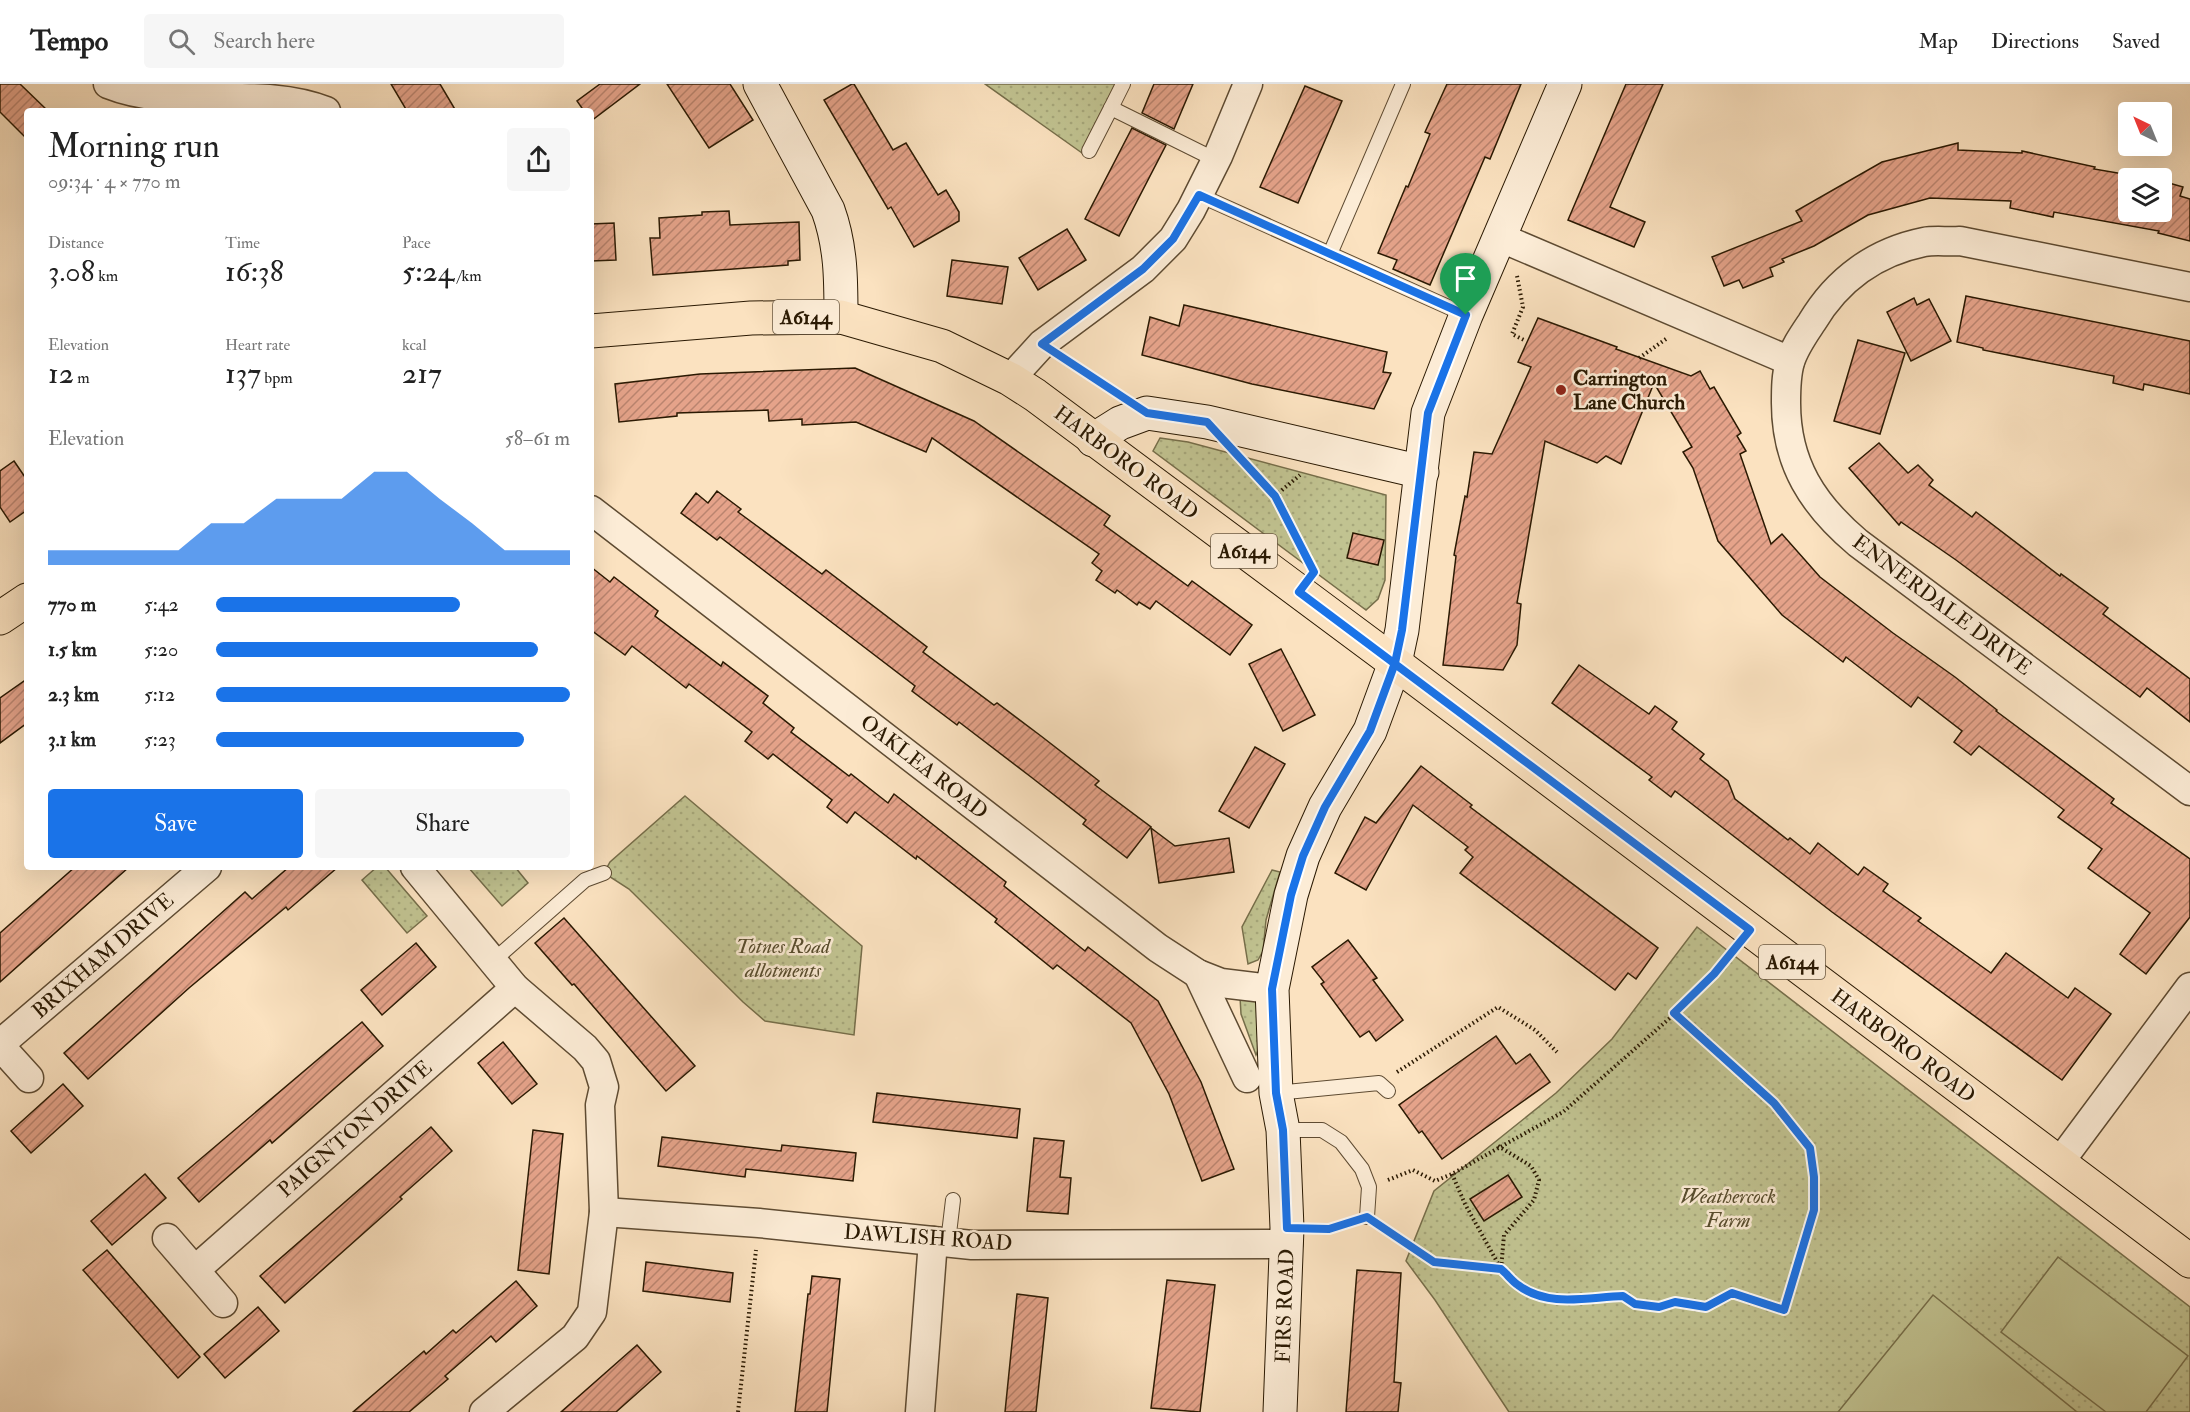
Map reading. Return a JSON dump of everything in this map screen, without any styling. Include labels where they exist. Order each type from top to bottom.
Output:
[{"type":"main road","name":"A6144","points":[[594,331],[751,318],[840,317],[942,346],[1010,379]]},
{"type":"main road","name":"HARBORO ROAD","points":[[1010,379],[1035,395],[1395,663],[2190,1261]]},
{"type":"main road","points":[[0,618],[24,602]]},
{"type":"street","points":[[108,84],[120,89],[159,96],[262,95],[320,108]]},
{"type":"street","points":[[760,84],[828,210],[836,231],[840,262],[840,317]]},
{"type":"street","points":[[1010,379],[1042,344],[1143,269],[1173,239],[1199,195],[1216,160],[1248,84]]},
{"type":"street","name":"FIRS ROAD","points":[[1280,1412],[1288,1236],[1283,1130],[1276,1093],[1272,989],[1291,895],[1303,856],[1325,807],[1370,731],[1395,663],[1402,630],[1428,413],[1466,315],[1565,84]]},
{"type":"street","name":"ENNERDALE DRIVE","points":[[2190,287],[1960,241],[1925,242],[1894,251],[1863,266],[1837,287],[1818,311],[1790,361],[1786,384],[1786,412],[1794,458],[1803,479],[1821,507],[1838,526],[2190,791]]},
{"type":"street","points":[[1494,250],[1790,361]]},
{"type":"street","points":[[1094,440],[1120,423],[1147,413],[1207,422],[1422,472]]},
{"type":"street","name":"OAKLEA ROAD","points":[[594,512],[1158,948],[1198,974],[1221,983],[1272,989]]},
{"type":"street","name":"BRIXHAM DRIVE","points":[[29,1078],[0,1045],[204,870]]},
{"type":"street","points":[[417,870],[515,988],[585,1048],[596,1061],[604,1087],[600,1105],[604,1212],[592,1312],[575,1337],[484,1412]]},
{"type":"street","points":[[1198,974],[1247,1078]]},
{"type":"street","points":[[2059,1163],[2190,987]]},
{"type":"street","name":"PAIGNTON DRIVE","points":[[195,1270],[515,988]]},
{"type":"street","name":"DAWLISH ROAD","points":[[604,1212],[759,1223],[972,1245],[1288,1236]]},
{"type":"street","points":[[167,1238],[223,1303]]},
{"type":"street","points":[[920,1412],[940,1241]]},
{"type":"lane","points":[[1089,152],[1123,84]]},
{"type":"lane","points":[[1330,254],[1403,84]]},
{"type":"lane","points":[[1111,108],[1216,160]]},
{"type":"lane","points":[[1199,195],[1466,315]]},
{"type":"lane","points":[[493,961],[585,880],[604,873]]},
{"type":"lane","points":[[1276,1093],[1384,1087]]},
{"type":"lane","points":[[1283,1130],[1322,1130],[1341,1142],[1352,1153],[1369,1187],[1367,1217]]},
{"type":"lane","points":[[940,1241],[953,1200]]},
{"type":"path","points":[[1494,250],[1518,277],[1523,307],[1512,333],[1526,341]]},
{"type":"path","points":[[1639,358],[1674,333]]},
{"type":"path","points":[[1042,344],[1147,413]]},
{"type":"path","points":[[1245,463],[1275,496],[1314,572],[1299,592]]},
{"type":"path","points":[[1369,1187],[1413,1170],[1435,1181],[1452,1174],[1498,1146],[1563,1112],[1674,1013],[1714,974],[1750,930]]},
{"type":"path","points":[[1384,1087],[1498,1007],[1534,1030],[1557,1052]]},
{"type":"path","points":[[1452,1174],[1465,1204],[1501,1269],[1518,1286],[1538,1296],[1563,1301],[1623,1296],[1635,1304],[1659,1307],[1675,1302],[1706,1307],[1732,1293],[1784,1310],[1814,1210],[1814,1177],[1810,1148],[1774,1103],[1674,1013]]},
{"type":"path","points":[[1498,1146],[1531,1166],[1539,1180],[1534,1200],[1504,1235],[1501,1269]]},
{"type":"path","points":[[1288,1236],[1329,1229],[1367,1217],[1434,1262],[1501,1269]]},
{"type":"path","points":[[738,1412],[759,1223]]},
{"type":"green space","points":[[985,84],[1118,84],[1082,153]]},
{"type":"green space","points":[[1160,438],[1188,442],[1386,495],[1385,580],[1378,599],[1366,610],[1153,451]]},
{"type":"green space","name":"Totnes Road allotments","points":[[685,796],[862,946],[854,1035],[765,1021],[629,889],[604,873],[610,862]]},
{"type":"green space","points":[[374,870],[388,870],[427,916],[407,933],[362,880]]},
{"type":"green space","points":[[471,870],[517,870],[528,883],[502,906]]},
{"type":"green space","points":[[1272,870],[1280,872],[1266,920],[1263,951],[1258,960],[1248,964],[1242,927]]},
{"type":"green space","name":"Weathercock Farm","points":[[1697,927],[2190,1307],[2190,1412],[1509,1412],[1435,1300],[1406,1261],[1434,1191],[1556,1093],[1612,1039]]},
{"type":"green space","points":[[1249,992],[1257,1002],[1260,1046],[1256,1055],[1241,1014],[1240,997]]},
{"type":"green space","points":[[2058,1257],[2188,1356],[2146,1412],[2106,1412],[2001,1332]]},
{"type":"green space","points":[[1933,1295],[2077,1412],[1838,1412]]},
{"type":"building","points":[[0,84],[20,84],[45,108],[24,108],[24,136],[0,112]]},
{"type":"building","points":[[391,84],[440,84],[454,108],[405,108]]},
{"type":"building","points":[[600,84],[640,84],[594,119],[594,108],[582,108],[577,101]]},
{"type":"building","points":[[667,84],[730,84],[753,120],[709,148]]},
{"type":"building","points":[[852,84],[893,150],[906,143],[938,195],[946,190],[959,212],[959,221],[914,247],[891,207],[888,209],[824,100]]},
{"type":"building","points":[[1154,84],[1193,84],[1174,129],[1142,113]]},
{"type":"building","points":[[1447,84],[1521,84],[1490,159],[1485,157],[1430,285],[1393,269],[1397,260],[1378,253],[1430,134],[1425,132]]},
{"type":"building","points":[[1626,84],[1663,84],[1610,207],[1645,222],[1634,247],[1568,220]]},
{"type":"building","points":[[1305,86],[1342,101],[1298,203],[1260,187]]},
{"type":"building","points":[[1132,128],[1166,145],[1119,236],[1085,219]]},
{"type":"building","points":[[1958,143],[1958,150],[2022,153],[2022,151],[2095,167],[2094,169],[2118,173],[2118,222],[2172,222],[2172,184],[2183,187],[2180,196],[2190,199],[2190,241],[2158,233],[2159,231],[2054,212],[2053,217],[2010,208],[2011,201],[1930,198],[1868,215],[1814,246],[1782,259],[1784,262],[1770,268],[1773,276],[1743,288],[1739,280],[1724,286],[1712,257],[1802,221],[1796,211],[1882,162]]},
{"type":"building","points":[[729,211],[730,225],[799,222],[800,260],[788,261],[788,265],[653,275],[650,238],[660,238],[659,218]]},
{"type":"building","points":[[614,223],[616,260],[594,261],[594,224]]},
{"type":"building","points":[[1067,229],[1086,260],[1038,290],[1019,258]]},
{"type":"building","points":[[952,260],[1008,267],[1002,304],[947,296]]},
{"type":"building","points":[[1966,296],[2190,341],[2190,394],[2144,384],[2143,390],[2113,383],[2114,376],[1983,350],[1983,348],[1957,342]]},
{"type":"building","points":[[1914,298],[1917,305],[1929,299],[1951,341],[1911,361],[1887,312]]},
{"type":"building","points":[[1184,305],[1387,352],[1383,372],[1391,373],[1374,409],[1252,384],[1142,355],[1150,317],[1179,326]]},
{"type":"building","points":[[1538,318],[1691,376],[1700,371],[1710,389],[1714,387],[1741,433],[1737,436],[1746,451],[1740,454],[1771,544],[1782,534],[1820,577],[2114,799],[2111,803],[2190,859],[2190,917],[2146,974],[2120,954],[2150,913],[2088,868],[2102,849],[2058,817],[2064,810],[1979,746],[1971,755],[1954,742],[1962,731],[1918,697],[1911,707],[1846,657],[1843,662],[1782,615],[1718,541],[1693,468],[1683,452],[1692,447],[1654,383],[1621,464],[1606,456],[1597,463],[1545,441],[1517,603],[1521,604],[1517,645],[1503,670],[1443,665],[1456,556],[1454,555],[1474,452],[1492,454],[1531,367],[1518,362]]},
{"type":"building","points":[[1858,340],[1905,353],[1880,434],[1834,421]]},
{"type":"building","points":[[855,368],[974,421],[1110,516],[1104,525],[1188,586],[1192,581],[1252,625],[1230,655],[1156,601],[1150,609],[1139,602],[1137,605],[1117,590],[1115,593],[1096,580],[1102,571],[1092,563],[1099,554],[932,438],[926,452],[856,422],[802,425],[802,419],[769,421],[768,410],[677,413],[677,416],[619,422],[615,384],[700,374]]},
{"type":"building","points":[[1879,443],[1908,473],[1918,465],[1933,480],[1929,485],[1972,517],[1976,512],[2060,576],[2061,574],[2108,608],[2103,614],[2190,679],[2190,722],[2147,688],[2140,697],[1956,560],[1901,522],[1899,525],[1849,468]]},
{"type":"building","points":[[14,461],[24,476],[24,512],[10,522],[0,507],[0,471]]},
{"type":"building","points":[[717,491],[741,509],[738,512],[822,574],[826,570],[927,647],[923,652],[994,705],[997,703],[1041,736],[1099,781],[1095,785],[1151,827],[1127,858],[1083,824],[1086,820],[1031,777],[959,722],[957,725],[912,691],[915,686],[720,537],[717,540],[681,513],[696,493],[708,503]]},
{"type":"building","points":[[1353,533],[1384,540],[1378,565],[1347,558]]},
{"type":"building","points":[[594,569],[610,582],[614,577],[658,611],[655,616],[721,666],[723,662],[768,696],[763,703],[794,728],[791,732],[888,803],[894,794],[1006,882],[1004,886],[1085,951],[1088,947],[1158,1001],[1201,1082],[1234,1169],[1202,1181],[1169,1094],[1131,1023],[1057,965],[1053,969],[995,922],[997,919],[917,856],[916,859],[855,812],[847,823],[827,807],[832,800],[773,754],[768,759],[745,741],[752,732],[689,684],[686,688],[632,646],[625,655],[594,632]]},
{"type":"building","points":[[1281,649],[1315,715],[1283,731],[1249,664]]},
{"type":"building","points":[[1579,665],[1649,714],[1655,706],[1677,722],[1672,729],[1704,754],[1700,759],[1728,781],[1735,799],[1788,840],[1790,838],[1810,854],[1818,843],[1858,875],[1864,867],[1888,884],[1883,891],[1921,918],[1918,921],[1991,973],[2006,953],[2068,998],[2075,988],[2111,1014],[2062,1080],[1832,912],[1675,791],[1671,797],[1649,780],[1652,777],[1552,703]]},
{"type":"building","points":[[24,681],[24,725],[0,743],[0,698]]},
{"type":"building","points":[[1255,747],[1285,764],[1249,828],[1219,811]]},
{"type":"building","points":[[1421,766],[1472,805],[1470,807],[1658,948],[1636,979],[1628,973],[1615,990],[1460,873],[1473,857],[1465,850],[1468,847],[1413,805],[1366,890],[1335,873],[1365,817],[1376,823]]},
{"type":"building","points":[[1151,828],[1175,846],[1229,838],[1234,872],[1159,883]]},
{"type":"building","points":[[72,870],[126,870],[0,982],[0,933]]},
{"type":"building","points":[[286,870],[335,870],[288,910],[286,907],[189,988],[88,1079],[64,1053],[245,892],[252,899]]},
{"type":"building","points":[[564,918],[695,1066],[666,1091],[574,984],[572,985],[535,943]]},
{"type":"building","points":[[1348,940],[1377,978],[1373,980],[1403,1020],[1376,1041],[1369,1031],[1360,1037],[1321,984],[1324,982],[1312,967]]},
{"type":"building","points":[[416,943],[436,967],[382,1015],[361,990]]},
{"type":"building","points":[[362,1022],[383,1046],[272,1143],[270,1140],[199,1202],[178,1178]]},
{"type":"building","points":[[1496,1036],[1516,1064],[1530,1054],[1550,1082],[1442,1159],[1399,1105]]},
{"type":"building","points":[[503,1042],[537,1084],[512,1104],[478,1063]]},
{"type":"building","points":[[63,1084],[83,1106],[31,1153],[11,1131]]},
{"type":"building","points":[[877,1093],[1020,1109],[1017,1138],[873,1122]]},
{"type":"building","points":[[431,1127],[452,1151],[400,1197],[402,1199],[285,1303],[260,1276]]},
{"type":"building","points":[[533,1130],[563,1134],[549,1274],[518,1270]]},
{"type":"building","points":[[662,1137],[781,1151],[782,1145],[856,1153],[853,1181],[746,1169],[745,1177],[658,1166]]},
{"type":"building","points":[[1034,1138],[1064,1141],[1060,1177],[1071,1178],[1068,1214],[1027,1211]]},
{"type":"building","points":[[145,1174],[166,1198],[112,1245],[91,1221]]},
{"type":"building","points":[[1508,1175],[1522,1197],[1484,1221],[1470,1199]]},
{"type":"building","points":[[107,1250],[200,1357],[178,1378],[83,1270]]},
{"type":"building","points":[[646,1262],[733,1273],[730,1302],[643,1291]]},
{"type":"building","points":[[1357,1270],[1401,1273],[1394,1382],[1401,1383],[1398,1412],[1346,1412]]},
{"type":"building","points":[[812,1276],[840,1279],[827,1412],[795,1412],[808,1294],[810,1294]]},
{"type":"building","points":[[1167,1280],[1215,1285],[1200,1412],[1151,1408]]},
{"type":"building","points":[[516,1281],[537,1306],[496,1342],[491,1336],[445,1376],[448,1379],[409,1412],[353,1412],[424,1351],[426,1354],[453,1330],[456,1333]]},
{"type":"building","points":[[1017,1294],[1048,1298],[1036,1412],[1005,1412]]},
{"type":"building","points":[[258,1307],[279,1331],[225,1378],[204,1354]]},
{"type":"building","points":[[637,1345],[661,1372],[616,1412],[561,1412]]},
{"type":"place","name":"Carrington Lane Church","points":[[1561,390]]},
{"type":"route","points":[[1466,315],[1199,195],[1173,239],[1143,269],[1042,344],[1147,413],[1207,422],[1275,496],[1314,572],[1299,592],[1395,663],[1750,930],[1714,974],[1687,1003],[1674,1013],[1774,1103],[1810,1148],[1814,1177],[1814,1210],[1784,1310],[1732,1293],[1706,1307],[1675,1302],[1659,1307],[1635,1304],[1623,1296],[1563,1301],[1538,1296],[1518,1286],[1501,1269],[1434,1262],[1367,1217],[1329,1229],[1287,1228],[1283,1130],[1276,1093],[1272,989],[1291,895],[1303,856],[1325,807],[1370,731],[1395,663],[1402,630],[1428,413],[1466,315]]}]
